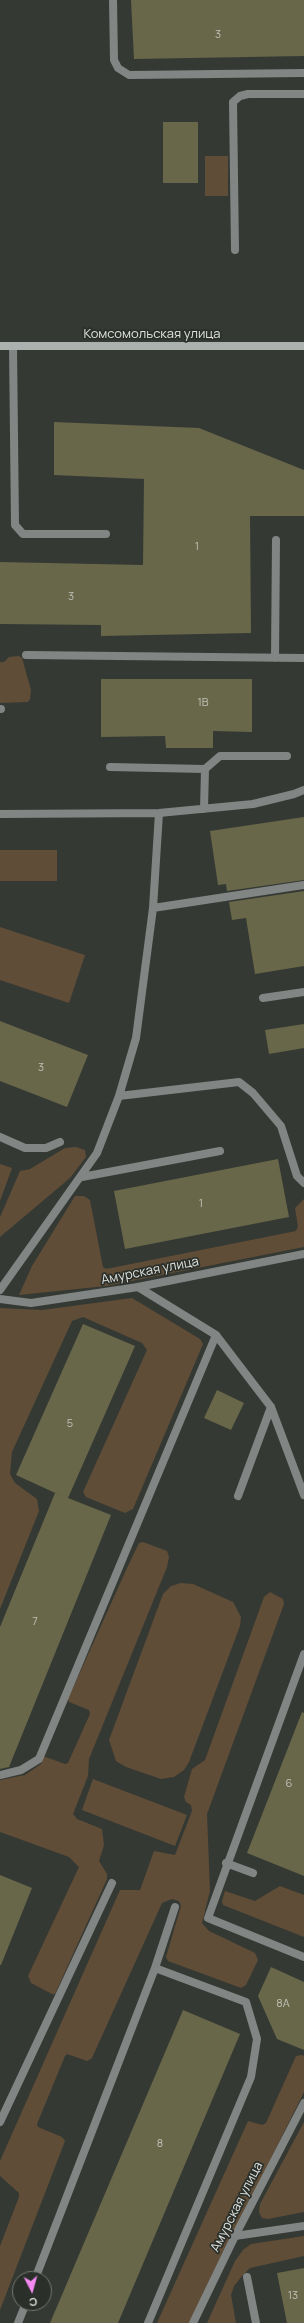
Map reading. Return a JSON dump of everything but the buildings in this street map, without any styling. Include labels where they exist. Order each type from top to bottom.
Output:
[{"type":"main road","name":"Комсомольская улица","points":[[0,346],[304,346]]},
{"type":"street","points":[[113,0],[114,60],[118,68],[129,75],[304,73]]},
{"type":"street","points":[[235,250],[233,102],[240,96],[248,94],[304,94]]},
{"type":"street","points":[[13,346],[15,525],[24,534],[106,534]]},
{"type":"street","points":[[275,658],[276,540]]},
{"type":"street","points":[[26,656],[304,658]]},
{"type":"street","points":[[110,767],[205,770],[220,756],[287,756]]},
{"type":"street","points":[[204,809],[205,770]]},
{"type":"street","points":[[0,814],[159,813],[253,804],[294,794],[304,790]]},
{"type":"street","points":[[0,1290],[82,1177],[97,1153],[119,1096],[136,1038],[153,908],[159,813]]},
{"type":"street","points":[[153,908],[304,885]]},
{"type":"street","points":[[263,998],[304,992]]},
{"type":"street","points":[[119,1096],[239,1082],[253,1093],[281,1126],[297,1176],[304,1183]]},
{"type":"street","points":[[0,1137],[25,1148],[46,1148],[60,1142]]},
{"type":"street","points":[[82,1177],[220,1151]]},
{"type":"street","name":"Амурская улица","points":[[0,1299],[30,1303],[138,1287],[304,1254]]},
{"type":"street","points":[[138,1287],[216,1335],[271,1407],[304,1495]]},
{"type":"street","points":[[0,1775],[21,1770],[39,1759],[216,1335]]},
{"type":"street","points":[[238,1496],[271,1407]]},
{"type":"street","points":[[304,1654],[226,1862],[208,1918],[304,1956]]},
{"type":"street","points":[[226,1862],[253,1873]]},
{"type":"street","points":[[0,2122],[112,1883]]},
{"type":"street","points":[[38,2271],[155,1968],[175,1907]]},
{"type":"street","points":[[148,2323],[250,2077],[257,2039],[246,2002],[155,1968]]},
{"type":"street","name":"Амурская улица","points":[[193,2323],[235,2236],[304,2103]]},
{"type":"street","points":[[235,2236],[304,2226]]},
{"type":"street","points":[[247,2277],[256,2323]]},
{"type":"street","points":[[18,2323],[23,2311]]},
{"type":"shaded area","points":[[205,156],[228,156],[228,196],[205,196]]},
{"type":"shaded area","points":[[19,656],[22,658],[31,690],[30,699],[28,702],[0,703],[0,662],[4,662],[9,657]]},
{"type":"shaded area","points":[[0,850],[57,850],[57,881],[0,881]]},
{"type":"shaded area","points":[[0,927],[85,955],[69,1003],[0,980]]},
{"type":"shaded area","points":[[76,1147],[85,1150],[86,1157],[70,1178],[0,1237],[0,1217],[20,1171],[30,1169],[65,1148]]},
{"type":"shaded area","points":[[0,1164],[12,1168],[0,1201]]},
{"type":"shaded area","points":[[75,1196],[84,1196],[90,1200],[103,1267],[106,1269],[296,1231],[298,1226],[295,1208],[304,1199],[304,1247],[106,1286],[19,1295],[32,1266]]},
{"type":"shaded area","points":[[132,1298],[200,1339],[203,1344],[133,1509],[125,1513],[86,1497],[83,1492],[147,1350],[142,1343],[83,1317],[72,1321],[12,1452],[10,1474],[15,1483],[37,1499],[39,1511],[0,1609],[0,1308],[42,1310]]},
{"type":"shaded area","points":[[143,1542],[167,1551],[169,1557],[167,1567],[89,1759],[88,1776],[73,1814],[77,1819],[102,1829],[104,1845],[99,1861],[107,1874],[107,1879],[55,1994],[52,1994],[31,1983],[28,1976],[79,1867],[69,1857],[0,1832],[0,1780],[25,1775],[41,1764],[43,1756],[65,1764],[68,1763],[90,1714],[89,1710],[69,1702],[68,1699],[127,1568],[139,1543]]},
{"type":"shaded area","points":[[181,1583],[193,1584],[233,1602],[241,1617],[240,1626],[189,1762],[184,1770],[174,1777],[161,1779],[126,1767],[116,1761],[109,1740],[163,1594],[171,1586]]},
{"type":"shaded area","points":[[270,1592],[283,1599],[284,1604],[207,1814],[210,1891],[202,1923],[209,1931],[255,1953],[258,1960],[246,1985],[241,1988],[168,1961],[166,1957],[181,1906],[179,1901],[172,1899],[162,1903],[92,2058],[87,2061],[67,2054],[65,2056],[37,2124],[38,2127],[62,2137],[65,2141],[15,2271],[12,2271],[12,2279],[0,2310],[0,2246],[19,2197],[19,2193],[0,2176],[0,2161],[120,1890],[140,1890],[154,1851],[175,1855],[192,1811],[191,1805],[186,1802],[184,1797],[192,1769],[205,1760],[264,1597]]},
{"type":"shaded area","points":[[93,1779],[187,1815],[175,1846],[82,1810]]},
{"type":"shaded area","points":[[280,1886],[304,1895],[304,1937],[223,1905],[222,1901],[225,1891],[255,1901]]},
{"type":"shaded area","points":[[296,2056],[304,2056],[304,2092],[189,2323],[157,2323],[248,2121],[262,2125],[266,2123]]},
{"type":"shaded area","points":[[304,2122],[304,2212],[268,2219],[262,2218],[259,2212],[260,2204]]},
{"type":"shaded area","points":[[304,2236],[304,2256],[250,2268],[234,2286],[231,2295],[236,2323],[207,2323],[235,2261],[243,2250],[251,2244]]}]
